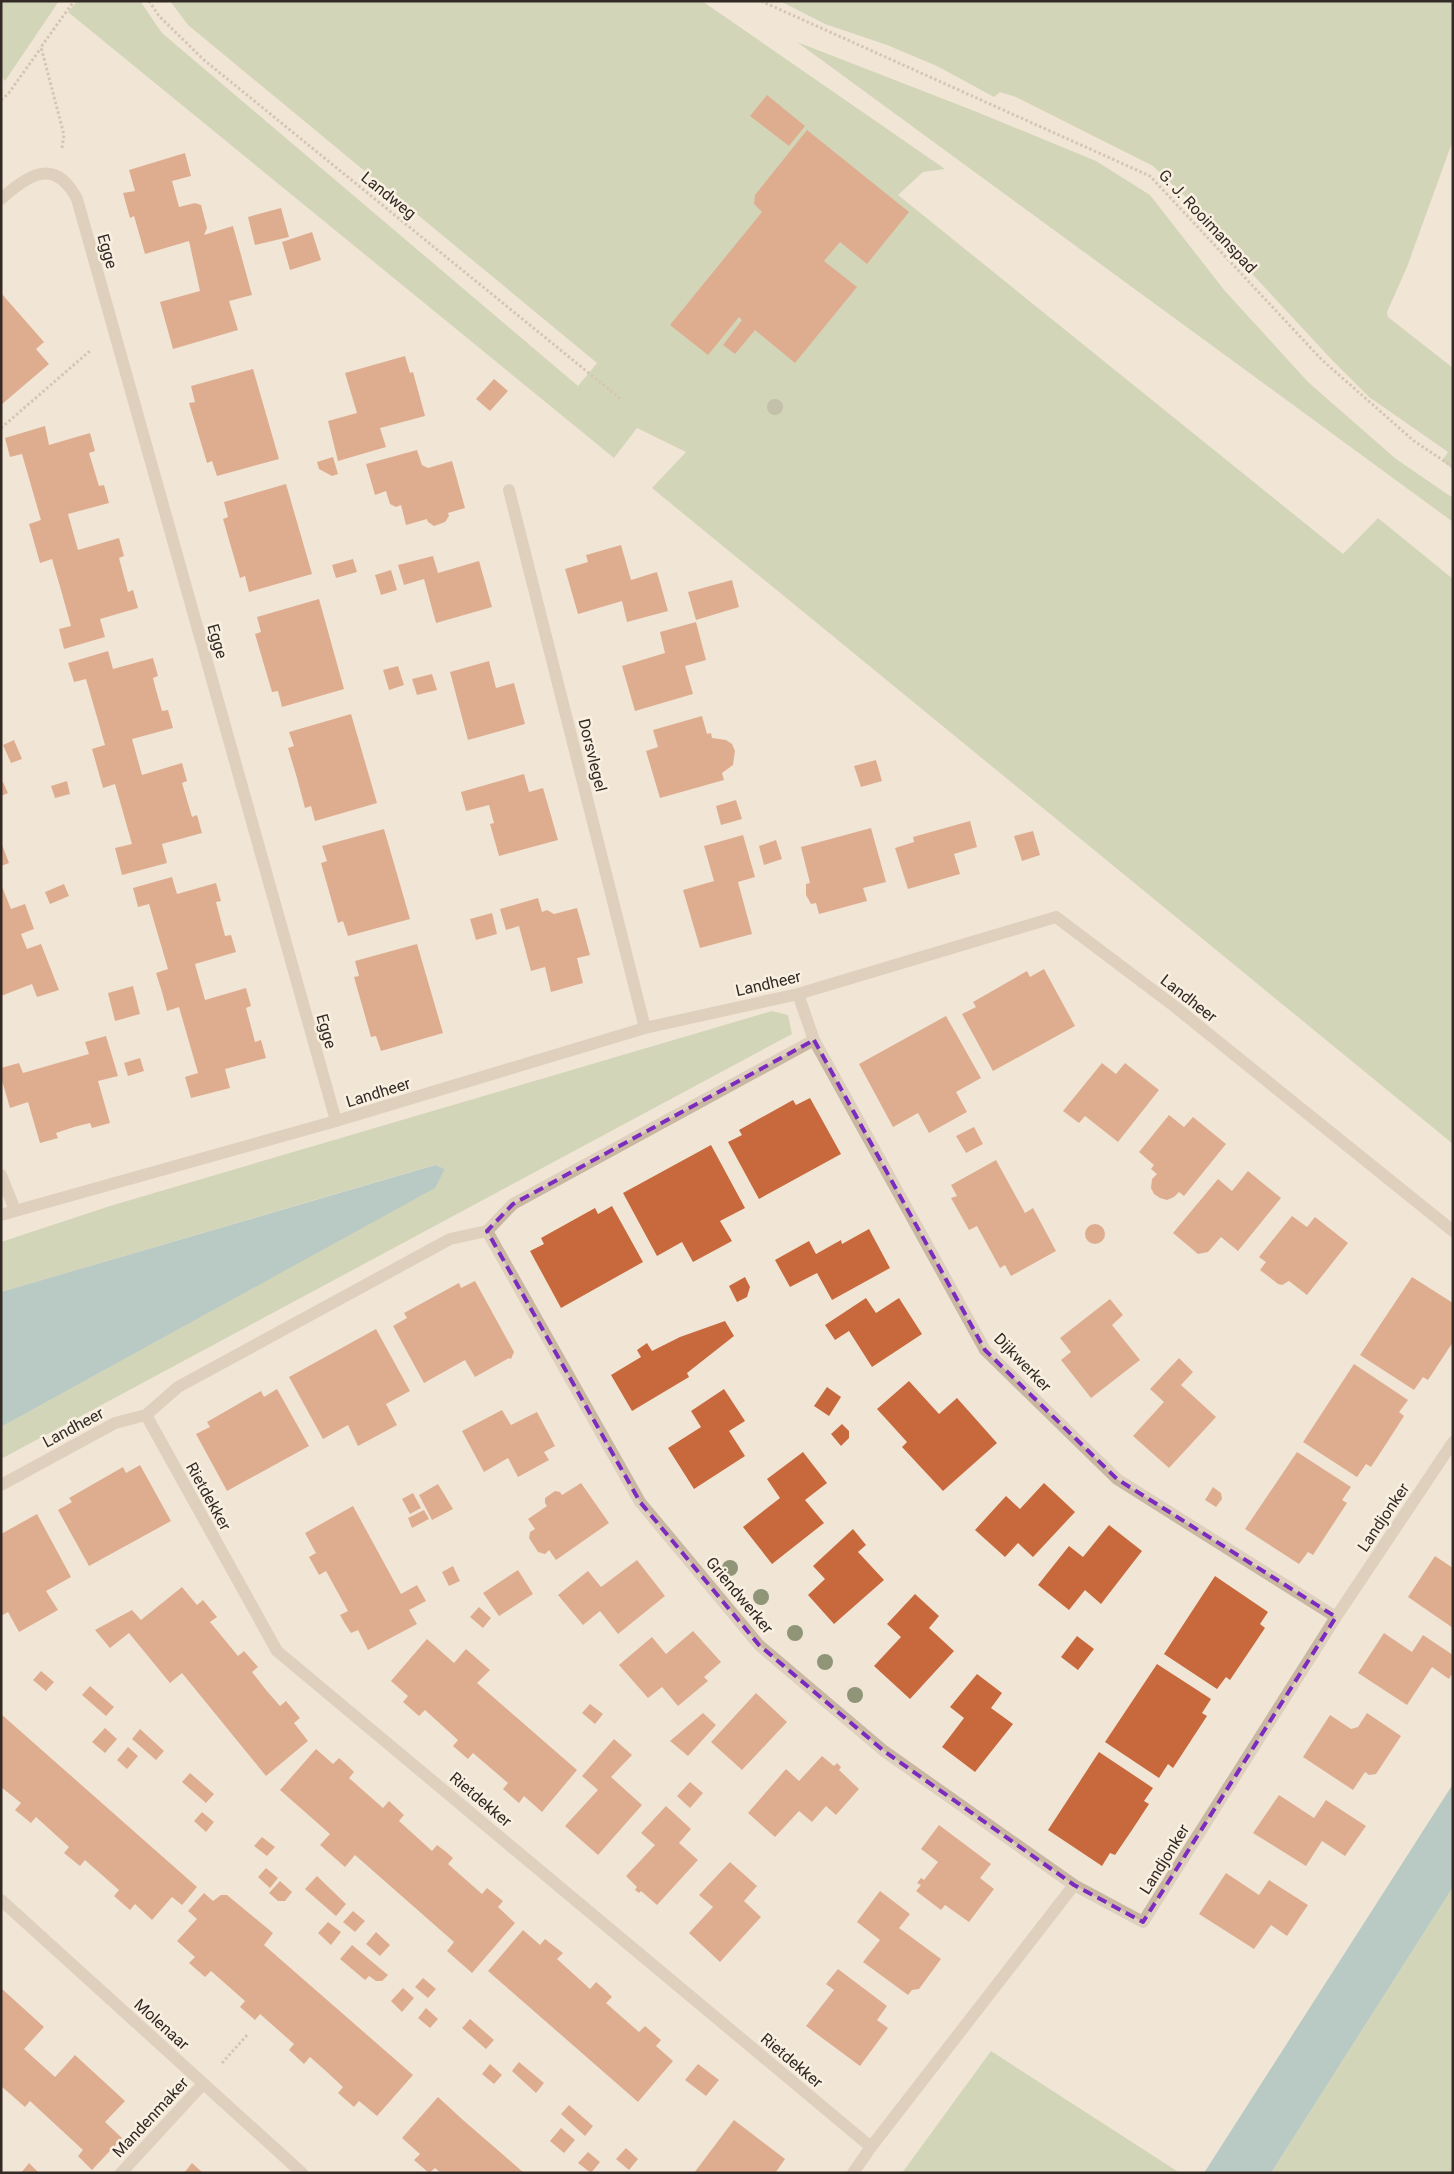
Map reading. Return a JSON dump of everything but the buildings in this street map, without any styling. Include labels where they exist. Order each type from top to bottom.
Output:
[{"type":"street","points":[[1,199],[20,182],[38,173],[58,176]]},
{"type":"street","name":"Egge","points":[[58,176],[70,184],[77,199],[336,1121]]},
{"type":"street","name":"Dorsvlegel","points":[[509,490],[645,1028]]},
{"type":"street","name":"Landheer","points":[[1,1216],[15,1210],[336,1121],[645,1028],[798,994],[1056,917],[1174,1006],[1453,1231]]},
{"type":"street","name":"Dijkwerker","points":[[798,994],[814,1040],[984,1350],[1117,1479],[1336,1617]]},
{"type":"street","points":[[487,1231],[513,1204],[814,1040]]},
{"type":"street","points":[[1,1175],[15,1210]]},
{"type":"street","name":"Landheer","points":[[1,1485],[115,1422],[146,1415],[178,1387],[450,1239],[487,1231]]},
{"type":"street","name":"Griendwerker","points":[[487,1231],[640,1502],[759,1645],[884,1751],[1074,1885]]},
{"type":"street","name":"Rietdekker","points":[[146,1415],[277,1651],[871,2147]]},
{"type":"street","name":"Landjonker","points":[[1074,1885],[1143,1922],[1336,1617],[1453,1442]]},
{"type":"street","points":[[853,2173],[871,2147],[1074,1885]]},
{"type":"street","name":"Molenaar","points":[[1,1900],[302,2173]]},
{"type":"street","name":"Mandenmaker","points":[[121,2173],[203,2084]]},
{"type":"path","points":[[1,100],[8,94],[74,1]]},
{"type":"path","name":"Landweg","points":[[149,1],[159,16],[204,60],[622,400]]},
{"type":"path","name":"G. J. Rooimanspad","points":[[761,1],[1150,176],[1322,360],[1414,440],[1453,467]]},
{"type":"path","points":[[41,48],[64,135],[58,176]]},
{"type":"path","points":[[1,428],[114,330]]},
{"type":"path","points":[[203,2084],[248,2034]]},
{"type":"highlighted area","points":[[814,1040],[985,1350],[1117,1479],[1336,1617],[1143,1922],[1074,1885],[884,1751],[759,1645],[640,1502],[487,1231],[513,1204]]},
{"type":"green space","points":[[1,1],[59,1],[5,81],[1,76]]},
{"type":"green space","points":[[77,1],[140,1],[162,33],[578,386],[597,363],[188,25],[170,1],[702,1],[945,169],[923,172],[898,195],[1343,554],[1378,518],[1453,579],[1453,1144],[652,488],[686,452],[637,428],[614,458],[68,12]]},
{"type":"green space","points":[[780,1],[1453,1],[1453,140],[1407,267],[1387,312],[1388,317],[1453,368],[1453,469],[1442,461],[1448,452],[1369,397],[1333,361],[1241,262],[1194,205],[1153,166],[1016,97],[1000,92],[994,97],[937,66],[887,45],[825,24]]},
{"type":"green space","points":[[797,42],[977,112],[1096,161],[1150,195],[1225,291],[1308,382],[1396,459],[1453,498],[1453,522]]},
{"type":"green space","points":[[772,1011],[788,1015],[792,1034],[1,1459],[1,1427],[434,1188],[445,1169],[434,1165],[1,1292],[1,1242],[110,1206]]},
{"type":"green space","points":[[1453,1887],[1453,2173],[1271,2173]]},
{"type":"green space","points":[[991,2051],[1180,2173],[902,2173]]},
{"type":"water","points":[[435,1165],[445,1169],[435,1188],[1,1427],[1,1292]]},
{"type":"water","points":[[1453,1784],[1453,1887],[1271,2173],[1204,2173]]}]
